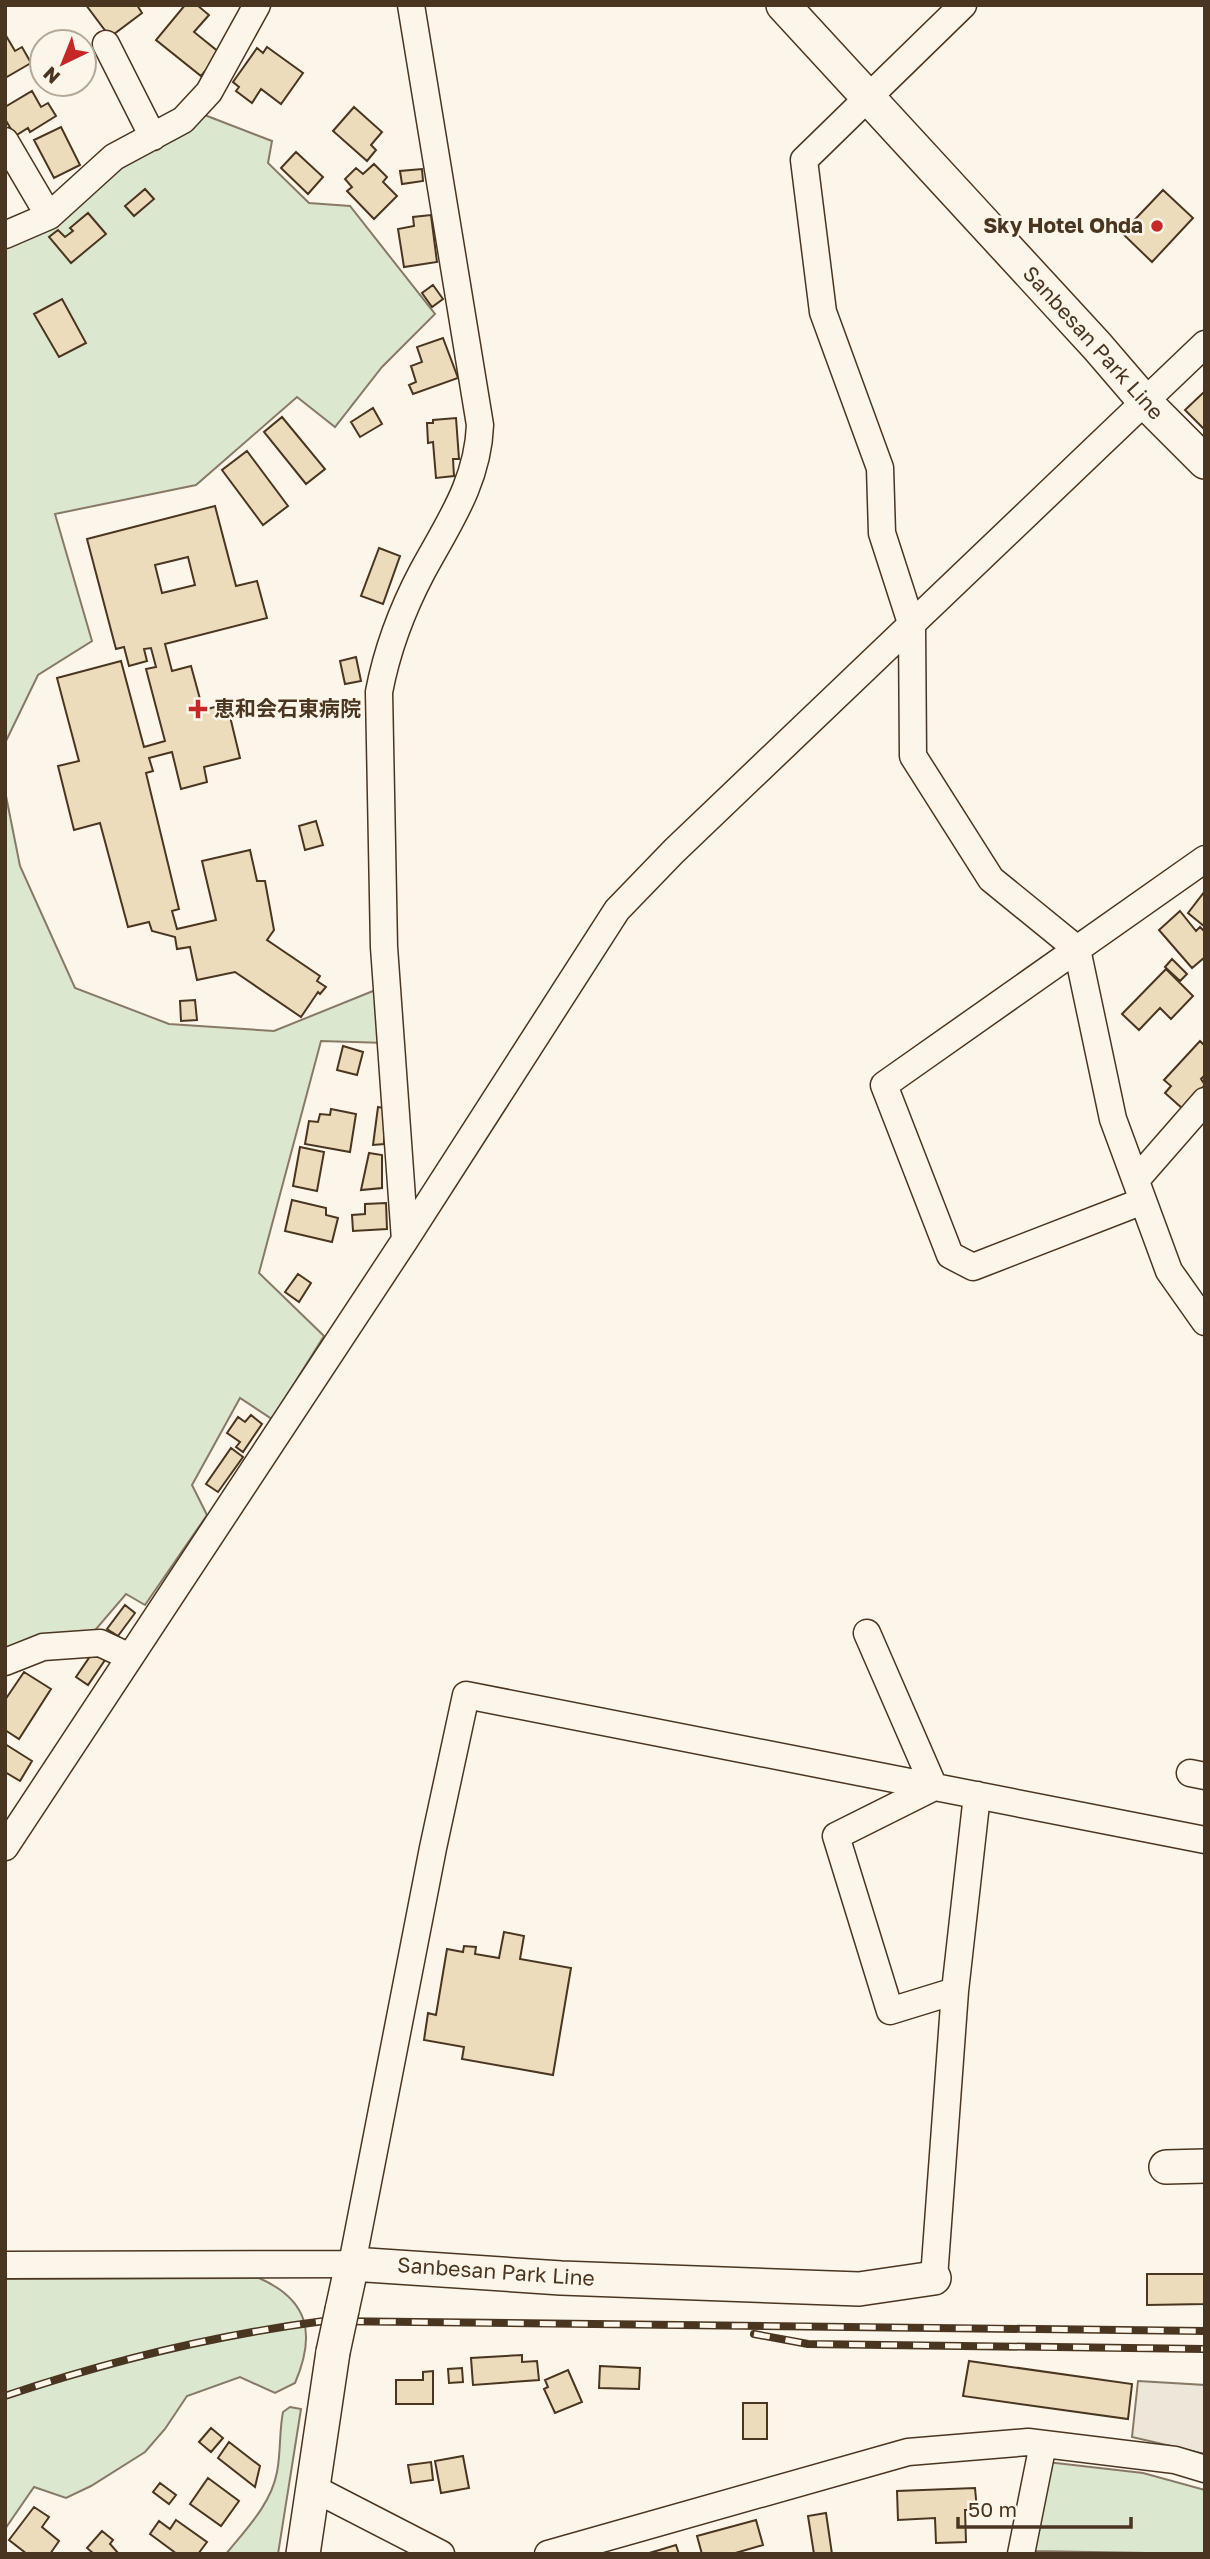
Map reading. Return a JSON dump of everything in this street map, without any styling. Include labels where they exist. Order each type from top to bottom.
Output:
[{"type":"main road","name":"Sanbesan Park Line","points":[[783,5],[1097,346],[1146,403],[1205,462]]},
{"type":"main road","points":[[1166,2167],[1205,2166]]},
{"type":"main road","name":"Sanbesan Park Line","points":[[352,2264],[561,2278],[859,2289],[934,2278]]},
{"type":"main road","points":[[303,2554],[333,2351],[352,2264]]},
{"type":"street","points":[[5,235],[49,216],[114,157],[183,120],[209,92],[257,5]]},
{"type":"street","points":[[405,1240],[384,947],[379,692],[387,652],[421,574],[459,509],[480,447],[480,425],[411,5]]},
{"type":"street","points":[[963,5],[804,160],[823,312],[880,468],[882,533],[912,626],[913,756],[991,879],[1077,949],[1113,1119],[1169,1271],[1205,1322]]},
{"type":"street","points":[[106,44],[153,136]]},
{"type":"street","points":[[5,141],[49,216]]},
{"type":"street","points":[[5,1847],[405,1240],[617,910],[684,841],[1205,344]]},
{"type":"street","points":[[1205,859],[884,1085],[950,1255],[973,1267],[1140,1190],[1205,1101]]},
{"type":"street","points":[[867,1633],[934,1787]]},
{"type":"street","points":[[5,1662],[43,1647],[100,1643],[130,1657]]},
{"type":"street","points":[[5,2265],[352,2264],[433,1848],[467,1695],[1205,1840]]},
{"type":"street","points":[[934,1787],[836,1836],[890,2011],[955,1991]]},
{"type":"street","points":[[934,2278],[955,1991],[976,1795]]},
{"type":"street","points":[[548,2554],[591,2549],[908,2452],[1028,2442],[1175,2460],[1205,2469]]},
{"type":"street","points":[[1021,2554],[1042,2444]]},
{"type":"street","points":[[313,2488],[441,2554]]},
{"type":"green space","points":[[202,114],[272,141],[268,163],[309,203],[350,206],[435,314],[382,367],[335,427],[297,397],[196,485],[55,514],[92,641],[38,675],[5,743],[5,246]]},
{"type":"green space","points":[[5,791],[20,866],[75,988],[169,1024],[274,1031],[378,989],[386,1043],[321,1041],[259,1273],[324,1336],[272,1419],[240,1398],[192,1485],[207,1515],[145,1605],[126,1594],[85,1642],[9,1674],[5,1664]]},
{"type":"green space","points":[[259,2278],[289,2297],[304,2320],[305,2349],[295,2383],[275,2393],[240,2377],[187,2396],[165,2429],[145,2452],[91,2486],[66,2498],[34,2487],[5,2529],[5,2279]]},
{"type":"green space","points":[[290,2407],[301,2409],[278,2554],[226,2554],[257,2515],[274,2484],[283,2412]]},
{"type":"green space","points":[[1047,2462],[1143,2473],[1205,2490],[1205,2554],[1034,2551]]},
{"type":"shaded area","points":[[1138,2381],[1205,2385],[1205,2454],[1132,2437]]},
{"type":"building","points":[[86,5],[137,5],[142,13],[110,37]]},
{"type":"building","points":[[185,5],[197,5],[209,15],[194,32],[220,53],[201,76],[156,40]]},
{"type":"building","points":[[5,34],[15,51],[22,47],[28,58],[28,65],[5,78]]},
{"type":"building","points":[[267,47],[303,73],[281,104],[261,89],[252,103],[236,91],[239,87],[233,82],[257,48],[263,53]]},
{"type":"building","points":[[28,93],[28,98],[36,98],[41,107],[48,103],[56,116],[30,132],[28,128],[15,136],[5,119],[5,107]]},
{"type":"building","points":[[354,107],[382,132],[371,145],[376,150],[367,161],[333,131]]},
{"type":"building","points":[[61,127],[80,165],[54,178],[34,140]]},
{"type":"building","points":[[296,152],[323,177],[308,194],[281,168]]},
{"type":"building","points":[[374,164],[387,177],[383,182],[397,196],[374,219],[347,191],[352,187],[345,179],[356,168],[363,174]]},
{"type":"building","points":[[422,169],[423,181],[402,184],[400,171]]},
{"type":"building","points":[[145,189],[154,199],[134,216],[125,206]]},
{"type":"building","name":"Sky Hotel Ohda","points":[[1163,190],[1193,218],[1152,262],[1122,233]]},
{"type":"building","points":[[88,213],[106,234],[71,263],[49,237],[58,230],[65,237],[73,231],[70,228]]},
{"type":"building","points":[[431,215],[437,262],[404,267],[398,229],[414,226],[413,217]]},
{"type":"building","points":[[433,285],[443,299],[432,307],[422,293]]},
{"type":"building","points":[[62,299],[86,343],[59,357],[34,314]]},
{"type":"building","points":[[443,338],[458,378],[413,394],[409,385],[416,382],[411,366],[422,362],[417,347]]},
{"type":"building","points":[[1205,391],[1205,430],[1185,410]]},
{"type":"building","points":[[373,408],[382,424],[360,437],[351,422]]},
{"type":"building","points":[[282,417],[325,469],[306,484],[264,432]]},
{"type":"building","points":[[456,418],[459,459],[453,459],[454,476],[436,478],[433,442],[428,443],[427,423]]},
{"type":"building","points":[[247,451],[288,506],[263,525],[222,470]]},
{"type":"building","points":[[215,506],[236,586],[257,581],[267,618],[165,644],[172,671],[191,666],[203,710],[227,704],[240,758],[204,767],[207,782],[181,789],[172,752],[149,758],[153,771],[146,773],[179,909],[172,911],[177,929],[216,920],[202,861],[250,850],[257,881],[265,881],[274,930],[267,940],[320,976],[317,981],[326,987],[320,994],[318,992],[301,1017],[235,972],[197,980],[190,947],[177,949],[175,937],[152,931],[149,922],[128,927],[100,823],[74,830],[58,766],[79,761],[57,678],[121,661],[144,747],[165,741],[146,669],[156,667],[151,648],[144,649],[147,661],[129,666],[124,647],[116,649],[87,539]],"holes":[[[188,557],[195,585],[162,593],[155,565]]]},
{"type":"building","points":[[379,548],[400,556],[383,604],[361,596]]},
{"type":"building","points":[[356,657],[361,681],[345,684],[340,661]]},
{"type":"building","points":[[316,821],[323,845],[305,850],[299,826]]},
{"type":"building","points":[[1205,891],[1205,927],[1188,913]]},
{"type":"building","points":[[1180,911],[1196,931],[1200,927],[1205,932],[1205,957],[1192,968],[1159,930]]},
{"type":"building","points":[[1172,959],[1187,974],[1180,981],[1165,967]]},
{"type":"building","points":[[1166,969],[1193,996],[1171,1019],[1160,1008],[1139,1030],[1122,1014]]},
{"type":"building","points":[[195,1000],[197,1020],[181,1021],[180,1001]]},
{"type":"building","points":[[1200,1041],[1205,1046],[1205,1075],[1201,1079],[1205,1085],[1183,1109],[1165,1093],[1171,1086],[1164,1080]]},
{"type":"building","points":[[343,1046],[363,1052],[357,1075],[337,1070]]},
{"type":"building","points":[[378,1107],[384,1108],[384,1144],[373,1145]]},
{"type":"building","points":[[331,1109],[356,1114],[350,1152],[305,1144],[309,1121],[318,1122],[320,1114],[330,1115]]},
{"type":"building","points":[[300,1147],[324,1152],[317,1191],[293,1186]]},
{"type":"building","points":[[369,1153],[382,1155],[382,1188],[361,1190]]},
{"type":"building","points":[[292,1200],[326,1208],[326,1215],[338,1218],[332,1242],[285,1231]]},
{"type":"building","points":[[386,1203],[387,1229],[353,1231],[352,1215],[365,1214],[365,1204]]},
{"type":"building","points":[[298,1274],[311,1283],[299,1302],[285,1292]]},
{"type":"building","points":[[251,1415],[262,1424],[243,1452],[236,1447],[240,1442],[227,1433],[238,1417],[245,1422]]},
{"type":"building","points":[[231,1448],[243,1457],[218,1492],[206,1484]]},
{"type":"building","points":[[125,1605],[135,1613],[118,1636],[107,1629]]},
{"type":"building","points":[[93,1652],[105,1660],[88,1685],[76,1677]]},
{"type":"building","points":[[24,1672],[51,1689],[19,1739],[5,1730],[5,1700]]},
{"type":"building","points":[[5,1744],[32,1761],[20,1781],[5,1772]]},
{"type":"building","points":[[504,1932],[524,1936],[520,1959],[571,1968],[553,2075],[462,2059],[464,2047],[424,2040],[428,2013],[436,2015],[447,1949],[463,1952],[464,1946],[476,1947],[475,1954],[499,1958]]},
{"type":"building","points":[[1147,2274],[1205,2274],[1205,2304],[1147,2305]]},
{"type":"building","points":[[522,2355],[522,2362],[537,2361],[539,2380],[473,2385],[471,2358]]},
{"type":"building","points":[[969,2361],[1132,2384],[1128,2419],[963,2396]]},
{"type":"building","points":[[600,2366],[640,2368],[639,2389],[599,2388]]},
{"type":"building","points":[[462,2368],[463,2382],[449,2383],[448,2369]]},
{"type":"building","points":[[568,2370],[582,2402],[555,2413],[544,2389],[548,2387],[545,2380]]},
{"type":"building","points":[[433,2371],[433,2404],[396,2404],[396,2380],[423,2380],[423,2372]]},
{"type":"building","points":[[743,2403],[767,2403],[767,2439],[743,2439]]},
{"type":"building","points":[[211,2428],[223,2438],[211,2452],[199,2442]]},
{"type":"building","points":[[229,2442],[260,2466],[255,2487],[218,2458]]},
{"type":"building","points":[[463,2456],[469,2488],[441,2493],[435,2461]]},
{"type":"building","points":[[431,2462],[433,2480],[411,2483],[408,2465]]},
{"type":"building","points":[[208,2478],[239,2501],[221,2526],[190,2504]]},
{"type":"building","points":[[160,2483],[176,2495],[169,2504],[153,2492]]},
{"type":"building","points":[[975,2488],[977,2510],[965,2510],[966,2542],[936,2543],[935,2518],[898,2520],[897,2491]]},
{"type":"building","points":[[34,2507],[49,2517],[42,2527],[59,2541],[50,2554],[27,2554],[9,2540]]},
{"type":"building","points":[[826,2513],[832,2554],[814,2554],[808,2516]]},
{"type":"building","points":[[176,2520],[207,2542],[198,2554],[177,2554],[150,2534],[159,2521],[170,2529]]},
{"type":"building","points":[[756,2520],[763,2545],[732,2554],[702,2554],[697,2536]]},
{"type":"building","points":[[102,2531],[113,2540],[110,2544],[119,2554],[94,2554],[87,2548]]},
{"type":"building","points":[[676,2545],[679,2554],[646,2554]]},
{"type":"railway","points":[[5,2396],[83,2371],[163,2351],[324,2321],[1205,2331]]},
{"type":"railway","points":[[754,2334],[808,2344],[1205,2349]]},
{"type":"place","name":"Sky Hotel Ohda","points":[[1157,226]]},
{"type":"place","name":"恵和会石東病院","points":[[198,709]]}]
